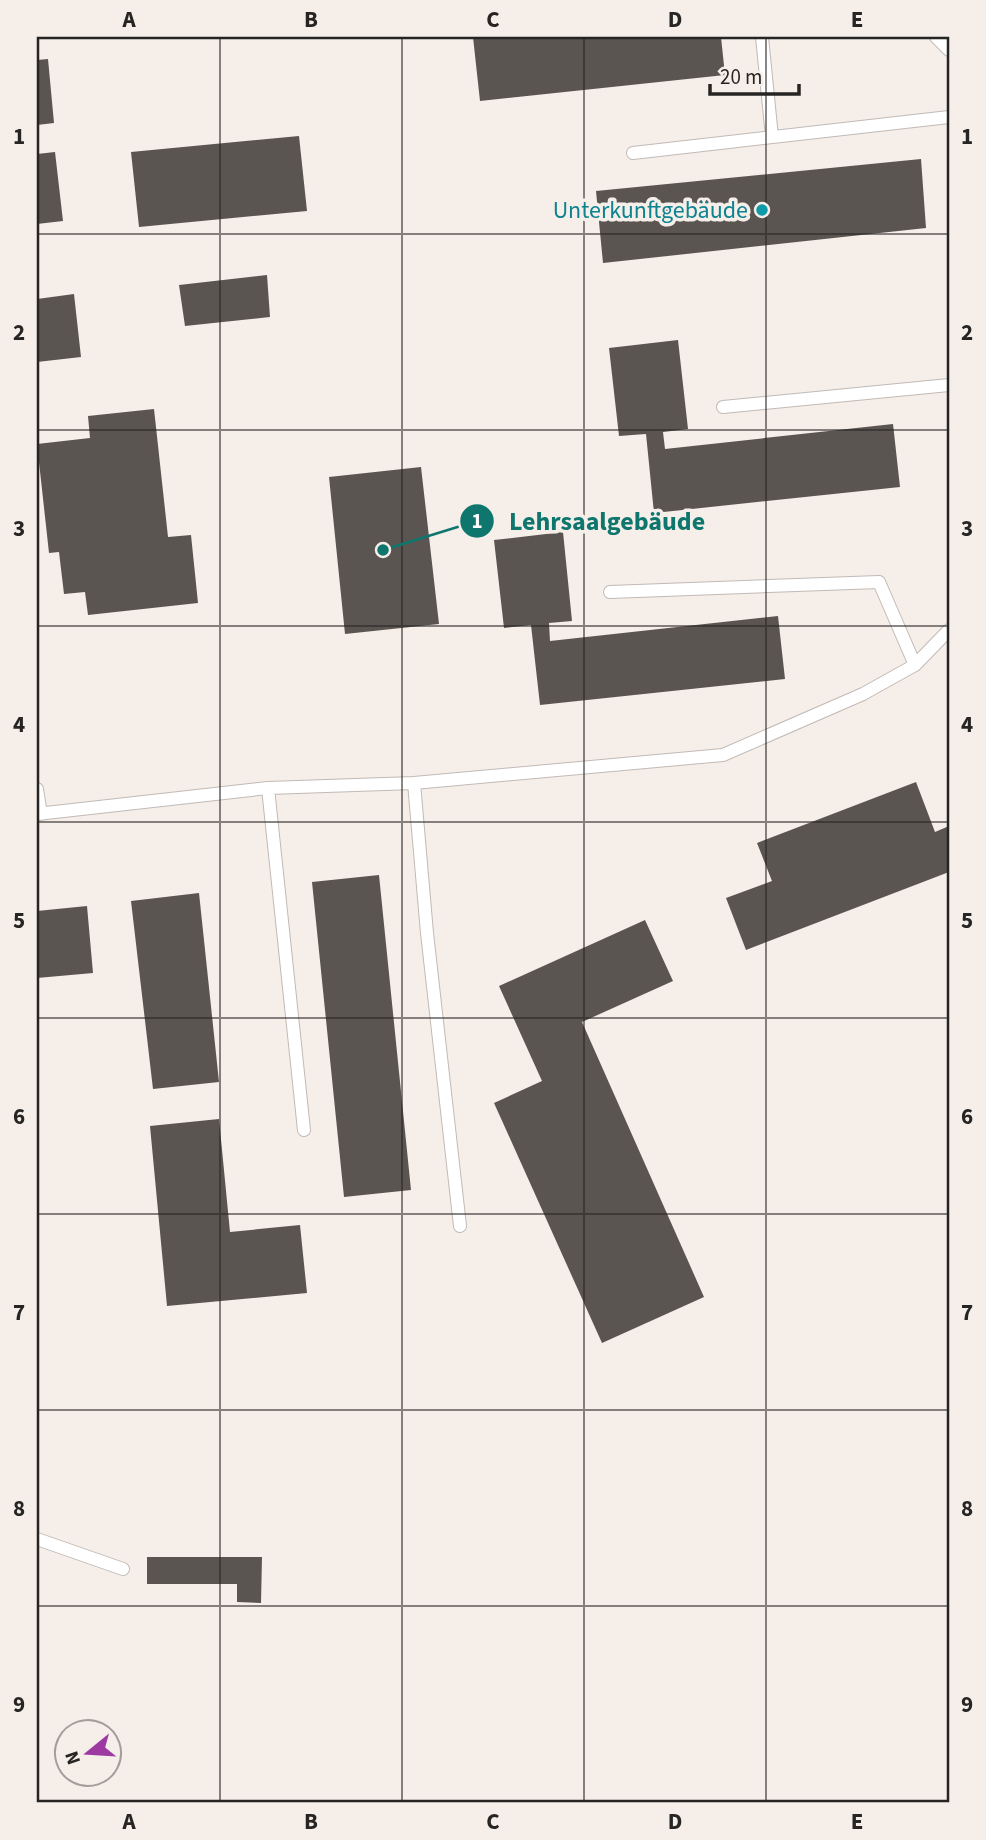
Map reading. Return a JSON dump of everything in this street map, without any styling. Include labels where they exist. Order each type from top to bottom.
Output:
[{"type":"lane","points":[[762,37],[772,137]]},
{"type":"lane","points":[[936,37],[949,50]]},
{"type":"lane","points":[[633,153],[949,117]]},
{"type":"lane","points":[[723,407],[949,386]]},
{"type":"lane","points":[[610,592],[879,582],[915,665]]},
{"type":"lane","points":[[37,789],[39,814],[268,788],[414,783],[723,755],[863,694],[915,665],[949,630]]},
{"type":"lane","points":[[414,783],[427,933],[460,1226]]},
{"type":"lane","points":[[268,788],[304,1130]]},
{"type":"lane","points":[[37,1539],[123,1569]]},
{"type":"building","points":[[473,37],[721,37],[725,75],[480,101]]},
{"type":"building","points":[[48,59],[54,123],[37,125],[37,60]]},
{"type":"building","points":[[299,136],[307,211],[139,227],[131,152]]},
{"type":"building","points":[[55,152],[63,221],[37,224],[37,154]]},
{"type":"building","name":"Unterkunftgebäude","points":[[921,159],[926,228],[603,263],[596,191]]},
{"type":"building","points":[[267,275],[270,317],[185,326],[179,285]]},
{"type":"building","points":[[74,294],[81,357],[37,362],[37,299]]},
{"type":"building","points":[[678,340],[688,429],[663,432],[665,449],[893,424],[900,487],[654,513],[646,434],[619,436],[609,348]]},
{"type":"building","points":[[154,409],[168,537],[191,535],[198,603],[88,615],[85,592],[64,594],[59,552],[49,553],[37,444],[90,438],[88,416]]},
{"type":"building","points":[[421,467],[439,624],[345,634],[329,477]]},
{"type":"building","points":[[563,532],[572,621],[549,623],[550,641],[778,616],[785,679],[540,705],[531,625],[504,628],[494,540]]},
{"type":"building","points":[[916,782],[935,832],[949,826],[949,872],[746,950],[726,898],[772,881],[757,843]]},
{"type":"building","points":[[379,875],[411,1190],[344,1197],[312,882]]},
{"type":"building","points":[[199,893],[219,1082],[153,1089],[131,901]]},
{"type":"building","points":[[87,906],[93,973],[37,978],[37,911]]},
{"type":"building","points":[[645,920],[673,981],[582,1022],[704,1297],[602,1343],[494,1103],[542,1081],[499,986]]},
{"type":"building","points":[[219,1119],[230,1232],[300,1225],[307,1293],[167,1306],[150,1126]]},
{"type":"building","points":[[147,1557],[262,1557],[261,1603],[237,1602],[237,1584],[147,1584]]},
{"type":"place","name":"Unterkunftgebäude","points":[[762,210]]},
{"type":"place","name":"Lehrsaalgebäude","points":[[383,550]]}]
